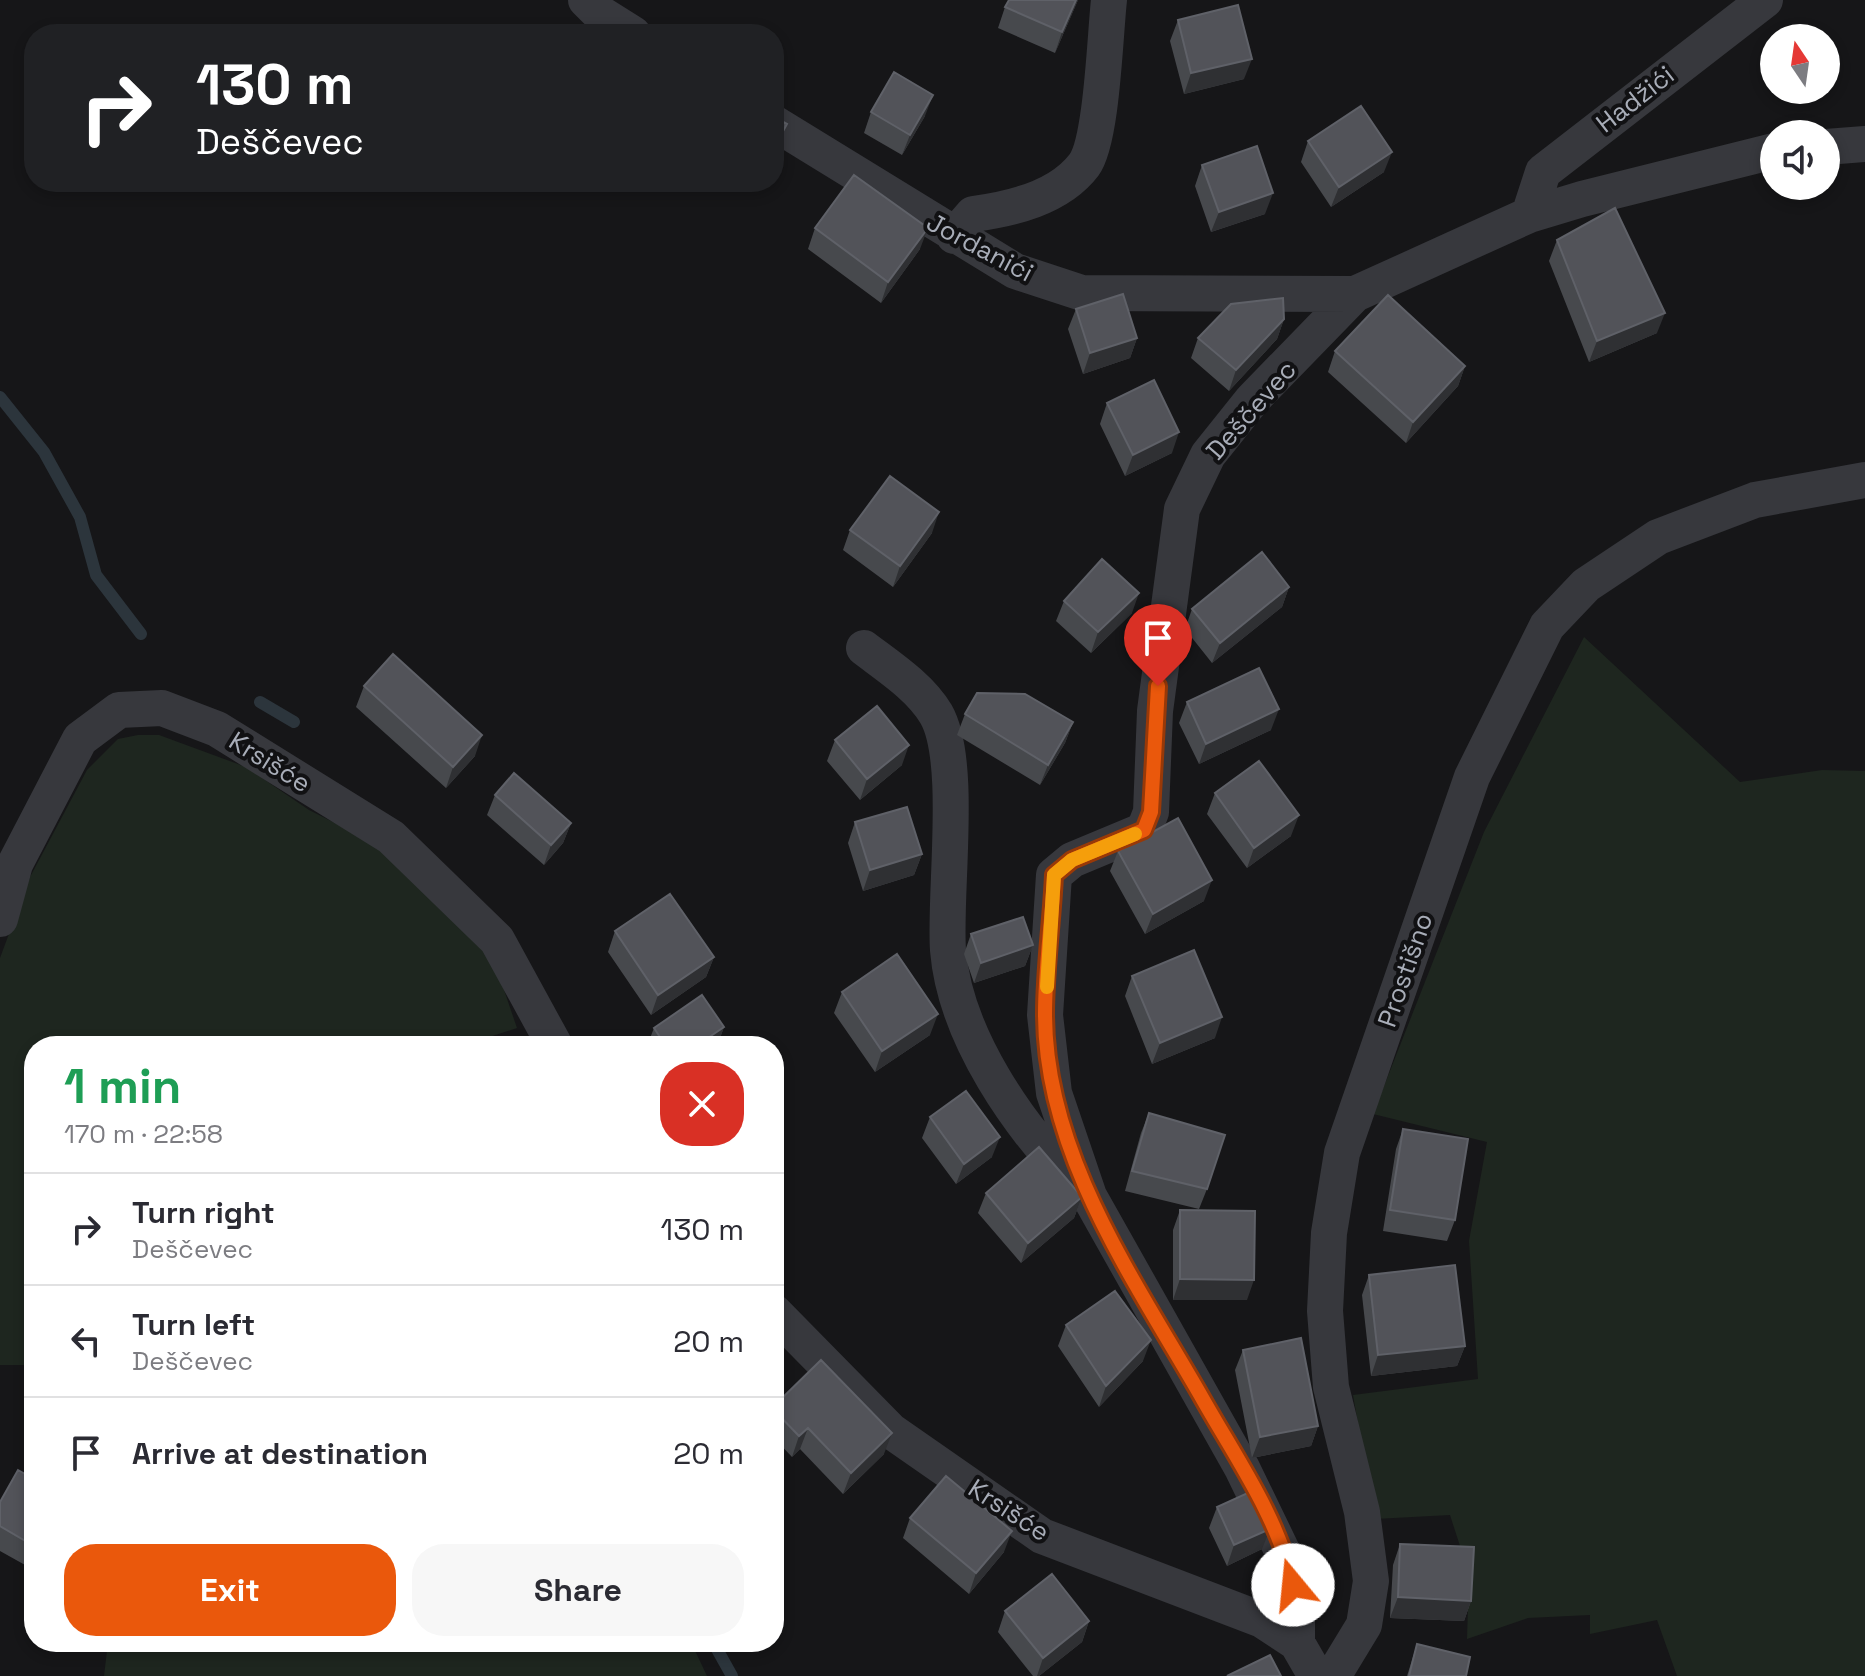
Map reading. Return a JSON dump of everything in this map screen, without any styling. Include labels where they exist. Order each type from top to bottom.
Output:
[{"type":"street","points":[[586,0],[617,24]]},
{"type":"street","points":[[954,236],[973,214],[1001,210],[1049,194],[1085,165],[1094,137],[1109,0]]},
{"type":"street","name":"Hadžići","points":[[1529,215],[1543,172],[1765,0]]},
{"type":"street","name":"Jordanići","points":[[784,129],[1015,271],[1082,293],[1355,294]]},
{"type":"street","points":[[1840,146],[1865,144]]},
{"type":"street","points":[[1355,294],[1529,215],[1760,154]]},
{"type":"street","name":"Deščevec","points":[[1297,1643],[1297,1608],[1288,1563],[1272,1528],[1242,1468],[1089,1196],[1054,1093],[1045,1015],[1054,875],[1072,860],[1144,830],[1151,812],[1155,711],[1182,509],[1208,455],[1252,400],[1355,294]]},
{"type":"street","name":"Prostišno","points":[[1333,1676],[1364,1625],[1371,1581],[1362,1512],[1331,1387],[1325,1311],[1329,1233],[1342,1153],[1472,777],[1547,626],[1586,585],[1658,537],[1741,506],[1865,480]]},
{"type":"street","name":"Deščevec","points":[[864,648],[910,684],[937,715],[949,770],[948,953],[967,1027],[1015,1113],[1089,1196]]},
{"type":"street","name":"Krsišće","points":[[0,919],[15,864],[80,739],[119,710],[162,708],[217,729],[391,837],[497,940],[550,1036]]},
{"type":"street","name":"Krsišće","points":[[784,1322],[891,1431],[1042,1536],[1262,1620],[1297,1643],[1316,1676]]},
{"type":"shaded area","points":[[1584,637],[1740,782],[1822,770],[1865,771],[1865,1676],[1677,1676],[1657,1620],[1590,1634],[1590,1615],[1528,1618],[1467,1639],[1469,1574],[1450,1515],[1375,1519],[1353,1395],[1478,1379],[1469,1241],[1487,1142],[1373,1114],[1484,832]]},
{"type":"shaded area","points":[[159,735],[246,767],[309,810],[383,847],[490,949],[517,1028],[493,1036],[24,1036],[24,1365],[0,1365],[0,958],[30,877],[87,770],[118,739]]},
{"type":"shaded area","points":[[107,1652],[696,1652],[707,1676],[104,1676]]},
{"type":"building","points":[[1009,0],[1076,0],[1062,32],[1005,7]]},
{"type":"building","points":[[1238,5],[1252,59],[1191,73],[1178,20]]},
{"type":"building","points":[[894,72],[933,95],[910,135],[871,112]]},
{"type":"building","points":[[1361,106],[1392,152],[1339,187],[1308,141]]},
{"type":"building","points":[[1257,146],[1273,193],[1219,212],[1202,165]]},
{"type":"building","points":[[854,175],[928,228],[888,282],[815,228]]},
{"type":"building","points":[[1615,208],[1665,313],[1597,341],[1557,240]]},
{"type":"building","points":[[1123,294],[1137,338],[1090,353],[1076,309]]},
{"type":"building","points":[[1388,295],[1465,366],[1413,422],[1335,351]]},
{"type":"building","points":[[1283,298],[1284,319],[1236,370],[1198,338],[1231,304]]},
{"type":"building","points":[[1154,380],[1179,432],[1133,455],[1107,403]]},
{"type":"building","points":[[890,476],[939,512],[900,566],[850,530]]},
{"type":"building","points":[[1262,552],[1289,587],[1220,643],[1192,609]]},
{"type":"building","points":[[1102,559],[1139,593],[1098,632],[1064,601]]},
{"type":"building","points":[[393,654],[482,735],[453,767],[364,686]]},
{"type":"building","points":[[1259,668],[1279,709],[1206,744],[1187,702]]},
{"type":"building","points":[[977,693],[1025,694],[1073,722],[1048,765],[965,714]]},
{"type":"building","points":[[877,706],[909,745],[867,779],[835,740]]},
{"type":"building","points":[[1259,761],[1299,815],[1254,848],[1215,793]]},
{"type":"building","points":[[514,773],[571,823],[551,845],[495,795]]},
{"type":"building","points":[[907,807],[922,854],[870,870],[855,822]]},
{"type":"building","points":[[1178,818],[1212,880],[1153,914],[1118,851]]},
{"type":"building","points":[[670,894],[714,957],[658,995],[615,931]]},
{"type":"building","points":[[1023,917],[1033,945],[981,963],[971,934]]},
{"type":"building","points":[[1194,950],[1222,1017],[1160,1043],[1132,976]]},
{"type":"building","points":[[897,954],[938,1014],[882,1051],[842,992]]},
{"type":"building","points":[[702,995],[724,1027],[711,1036],[659,1036],[654,1028]]},
{"type":"building","points":[[966,1091],[1000,1137],[964,1164],[930,1117]]},
{"type":"building","points":[[1149,1113],[1225,1135],[1207,1189],[1132,1171]]},
{"type":"building","points":[[1403,1129],[1468,1139],[1455,1220],[1390,1210]]},
{"type":"building","points":[[1039,1147],[1082,1197],[1028,1243],[986,1193]]},
{"type":"building","points":[[1180,1210],[1255,1211],[1254,1280],[1180,1279]]},
{"type":"building","points":[[1455,1265],[1465,1346],[1378,1355],[1369,1275]]},
{"type":"building","points":[[1115,1291],[1151,1340],[1106,1386],[1066,1325]]},
{"type":"building","points":[[1301,1338],[1318,1426],[1260,1437],[1243,1350]]},
{"type":"building","points":[[821,1360],[892,1433],[851,1473],[808,1428],[799,1436],[784,1420],[784,1396]]},
{"type":"building","points":[[18,1470],[24,1473],[24,1540],[0,1526],[0,1502]]},
{"type":"building","points":[[946,1476],[1012,1531],[976,1573],[910,1518]]},
{"type":"building","points":[[1252,1491],[1270,1529],[1234,1545],[1217,1507]]},
{"type":"building","points":[[1400,1544],[1474,1547],[1471,1601],[1398,1597]]},
{"type":"building","points":[[1052,1574],[1089,1621],[1043,1658],[1005,1611]]},
{"type":"building","points":[[1417,1644],[1470,1657],[1466,1676],[1409,1676]]},
{"type":"building","points":[[1270,1655],[1281,1676],[1227,1676]]},
{"type":"waterway","points":[[0,397],[44,452],[80,517],[96,575],[141,634]]},
{"type":"waterway","points":[[260,702],[294,722]]},
{"type":"waterway","points":[[719,1652],[732,1676]]},
{"type":"slow traffic","points":[[1047,987],[1054,875],[1072,860],[1135,834]]},
{"type":"route","points":[[1158,686],[1151,812],[1144,830],[1072,860],[1054,875],[1045,1015],[1054,1093],[1089,1196],[1242,1468],[1288,1563],[1293,1585]]}]
